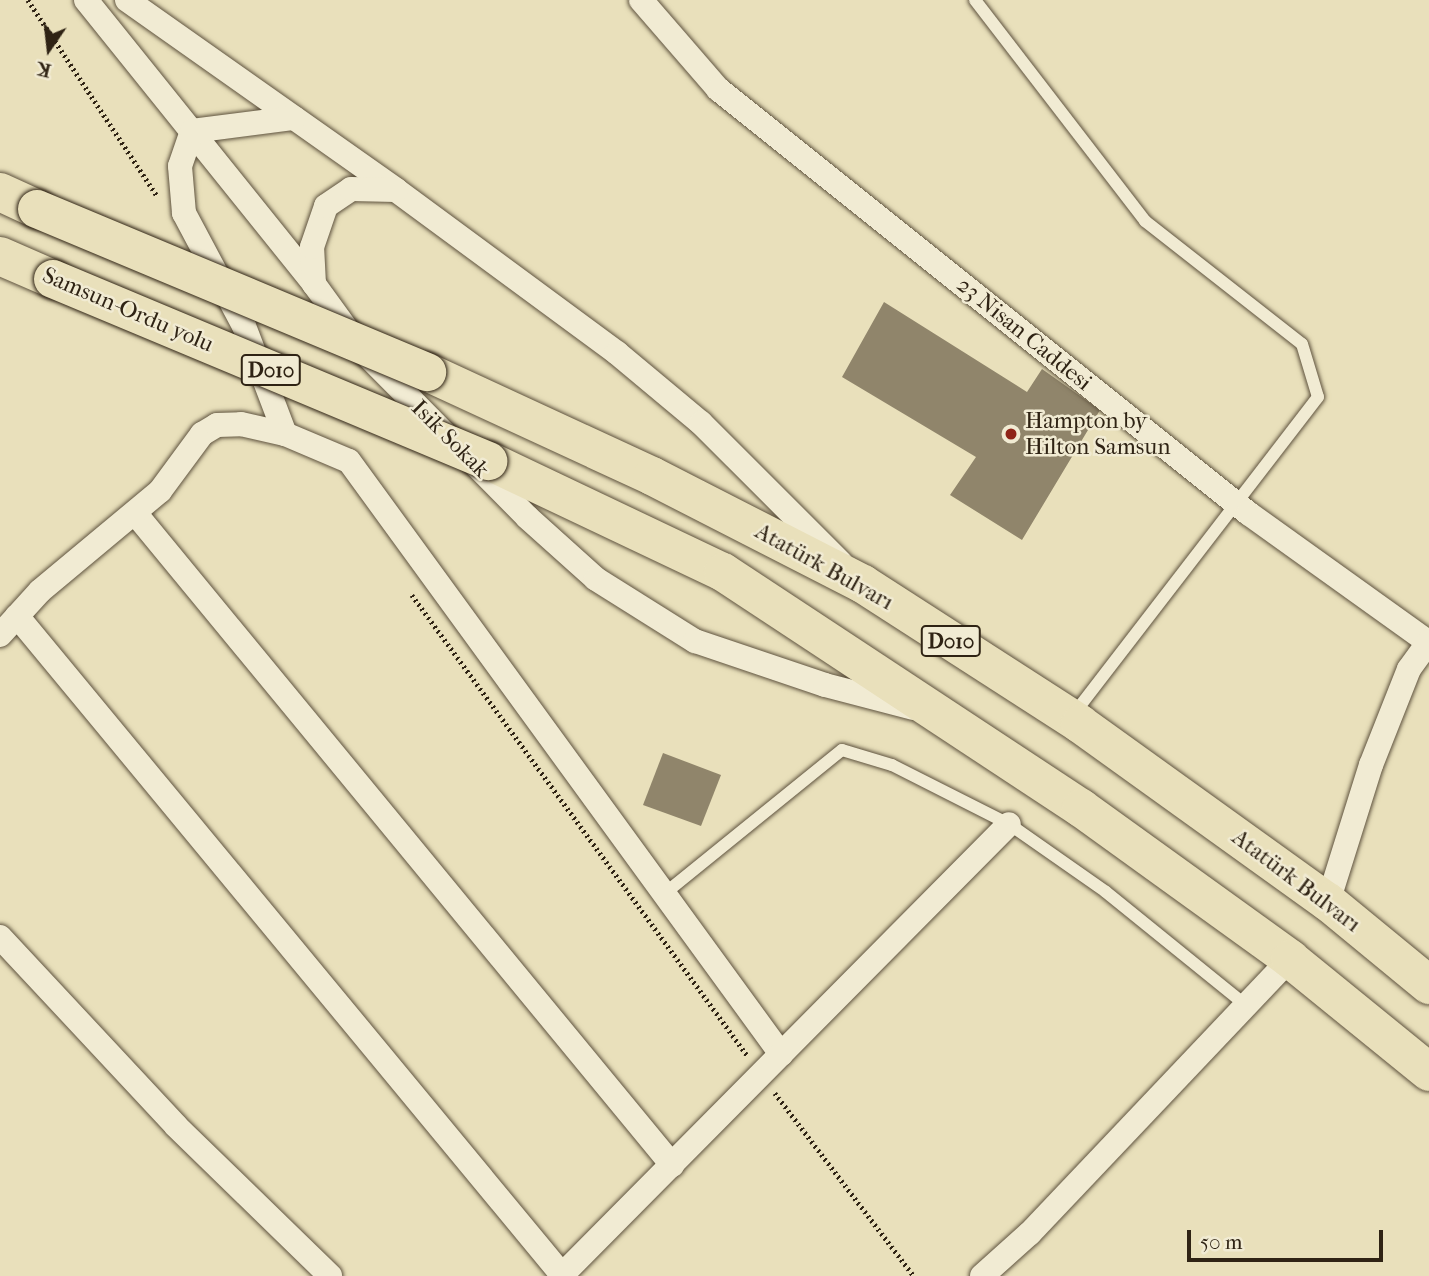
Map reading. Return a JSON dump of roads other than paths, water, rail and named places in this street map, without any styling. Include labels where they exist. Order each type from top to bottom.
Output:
[{"type":"highway","name":"Atatürk Bulvarı","points":[[0,192],[427,372],[652,476],[863,584],[1071,718],[1328,902],[1429,985]]},
{"type":"highway","name":"Samsun-Ordu yolu","points":[[0,256],[489,461],[723,572],[937,715]]},
{"type":"highway","name":"D010","points":[[937,715],[1081,808],[1290,959],[1429,1072]]},
{"type":"street","name":"Isik Sokak","points":[[86,0],[314,284],[361,349],[527,517],[596,579],[695,641],[825,685],[937,715]]},
{"type":"street","points":[[127,0],[396,190],[617,353],[701,423],[863,584]]},
{"type":"street","name":"23 Nisan Caddesi","points":[[642,0],[718,89],[1237,504],[1429,641]]},
{"type":"street","points":[[285,434],[244,326],[184,213],[180,166],[191,131],[294,118]]},
{"type":"street","points":[[314,284],[312,247],[326,206],[351,189],[396,190]]},
{"type":"street","points":[[0,635],[40,591],[160,491],[202,434],[217,425],[241,424],[285,434],[349,461],[782,1054]]},
{"type":"street","points":[[135,513],[672,1165]]},
{"type":"street","points":[[17,616],[562,1276],[1009,824]]},
{"type":"street","points":[[1328,902],[1371,765],[1409,668],[1429,641]]},
{"type":"street","points":[[0,937],[176,1126],[330,1276]]},
{"type":"street","points":[[982,1276],[1030,1233],[1290,959]]},
{"type":"lane","points":[[975,0],[1145,221],[1302,344],[1318,397],[1071,718]]},
{"type":"lane","points":[[664,894],[842,750],[892,765],[1009,824],[1106,892],[1247,1006]]},
{"type":"place","name":"Hampton by Hilton Samsun","points":[[1011,434]]}]
